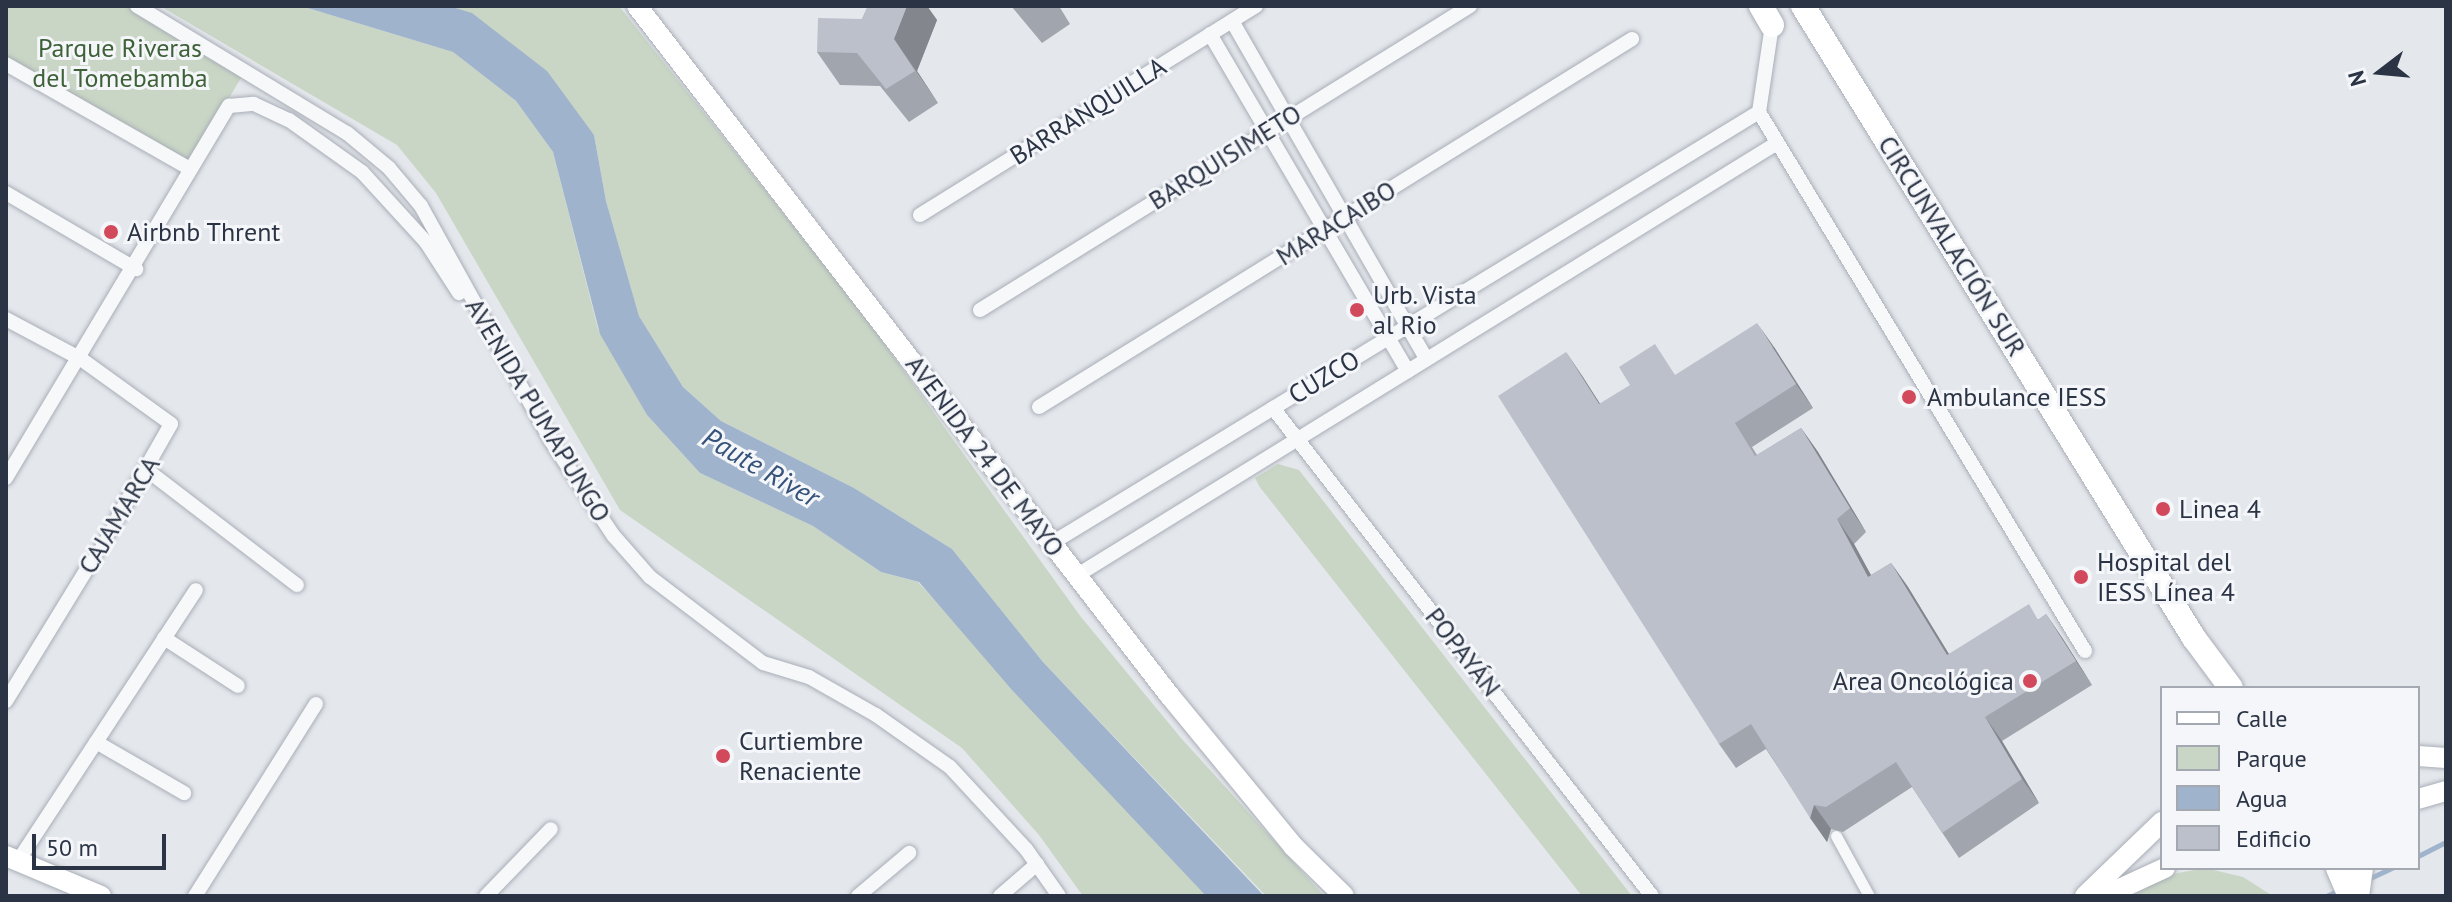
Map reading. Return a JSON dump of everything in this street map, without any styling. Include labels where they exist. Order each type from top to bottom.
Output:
[{"type":"highway","name":"CIRCUNVALACIÓN SUR","points":[[1803,6],[2194,638],[2230,686]]},
{"type":"highway","points":[[2339,870],[2350,896]]},
{"type":"highway","points":[[2357,896],[2361,870]]},
{"type":"main road","name":"AVENIDA 24 DE MAYO","points":[[637,6],[1076,576],[1293,846],[1344,896]]},
{"type":"main road","points":[[2420,756],[2446,758]]},
{"type":"main road","points":[[2420,798],[2446,791]]},
{"type":"main road","points":[[2085,896],[2160,824]]},
{"type":"main road","points":[[12,859],[101,896]]},
{"type":"main road","points":[[2104,896],[2161,870]]},
{"type":"street","name":"AVENIDA PUMAPUNGO","points":[[137,6],[347,133],[389,168],[421,206],[551,441],[613,535],[650,577],[763,663],[809,677],[836,692],[950,767],[1037,864],[1059,896]]},
{"type":"street","name":"BARRANQUILLA","points":[[920,215],[1256,6]]},
{"type":"street","name":"BARQUISIMETO","points":[[980,310],[1470,6]]},
{"type":"street","points":[[1767,15],[1759,112],[2085,651]]},
{"type":"street","points":[[1232,21],[1426,359]]},
{"type":"street","points":[[1210,34],[1408,371]]},
{"type":"street","name":"MARACAIBO","points":[[1039,407],[1632,39]]},
{"type":"street","points":[[6,64],[190,169]]},
{"type":"street","points":[[6,478],[136,269],[190,169],[229,106],[254,104],[311,132],[362,172],[426,242],[551,441]]},
{"type":"street","name":"CUZCO","points":[[1052,543],[1759,112]]},
{"type":"street","name":"CUZCO","points":[[1076,576],[1777,143]]},
{"type":"street","points":[[6,193],[136,269]]},
{"type":"street","points":[[6,319],[81,359]]},
{"type":"street","name":"CAJAMARCA","points":[[6,701],[147,470],[171,424],[81,359]]},
{"type":"street","name":"POPAYÁN","points":[[1273,408],[1652,896]]},
{"type":"street","points":[[147,470],[297,585]]},
{"type":"street","points":[[12,859],[96,742],[196,590]]},
{"type":"street","points":[[164,638],[238,686]]},
{"type":"street","points":[[195,896],[316,704]]},
{"type":"street","points":[[96,742],[184,793]]},
{"type":"street","points":[[486,896],[551,829]]},
{"type":"street","points":[[1836,836],[1869,896]]},
{"type":"street","points":[[858,896],[909,853]]},
{"type":"street","points":[[1000,896],[1037,864]]},
{"type":"green space","name":"Parque Riveras del Tomebamba","points":[[6,6],[135,6],[244,73],[189,165],[6,59]]},
{"type":"green space","points":[[160,6],[301,6],[453,52],[516,101],[553,152],[598,329],[647,415],[700,473],[813,526],[881,572],[918,582],[1206,896],[1083,896],[1039,835],[962,748],[620,510],[436,193],[397,145]]},
{"type":"green space","points":[[449,6],[619,6],[857,306],[1081,617],[1181,738],[1324,896],[1266,896],[1043,662],[952,549],[854,488],[721,421],[683,387],[639,316],[606,201],[594,135]]},
{"type":"green space","points":[[1278,464],[1299,470],[1632,896],[1582,896],[1259,486],[1255,478]]},
{"type":"green space","points":[[2213,870],[2243,877],[2273,896],[2133,896],[2167,875]]},
{"type":"water","name":"Paute River","points":[[301,6],[449,6],[472,13],[547,71],[594,135],[606,201],[639,316],[683,387],[721,421],[854,488],[952,549],[1043,662],[1264,896],[1206,896],[1012,690],[919,582],[881,572],[813,526],[700,473],[647,415],[600,334],[553,152],[516,101],[453,52]]},
{"type":"building","points":[[868,6],[907,6],[894,39],[915,71],[886,89],[857,53],[817,52],[818,18],[862,19]]},
{"type":"building","points":[[1757,323],[1796,384],[1735,423],[1755,456],[1801,428],[1850,508],[1837,519],[1868,577],[1891,563],[1947,655],[2029,604],[2038,620],[2046,614],[2076,661],[1985,717],[2022,779],[1942,833],[1896,762],[1826,807],[1814,805],[1810,818],[1751,724],[1719,744],[1498,396],[1566,352],[1599,404],[1630,385],[1619,367],[1655,344],[1675,375]]},
{"type":"waterway","points":[[2420,855],[2446,842]]},
{"type":"waterway","points":[[2368,879],[2388,870]]},
{"type":"waterway","points":[[2326,896],[2340,890]]},
{"type":"place","name":"Airbnb Thrent","points":[[111,232]]},
{"type":"place","name":"Urb. Vista al Rio","points":[[1357,310]]},
{"type":"place","name":"Ambulance IESS","points":[[1909,397]]},
{"type":"place","name":"Linea 4","points":[[2163,509]]},
{"type":"place","name":"Hospital del IESS Línea 4","points":[[2081,577]]},
{"type":"place","name":"Area Oncológica","points":[[2030,681]]},
{"type":"place","name":"Curtiembre Renaciente","points":[[723,756]]}]
